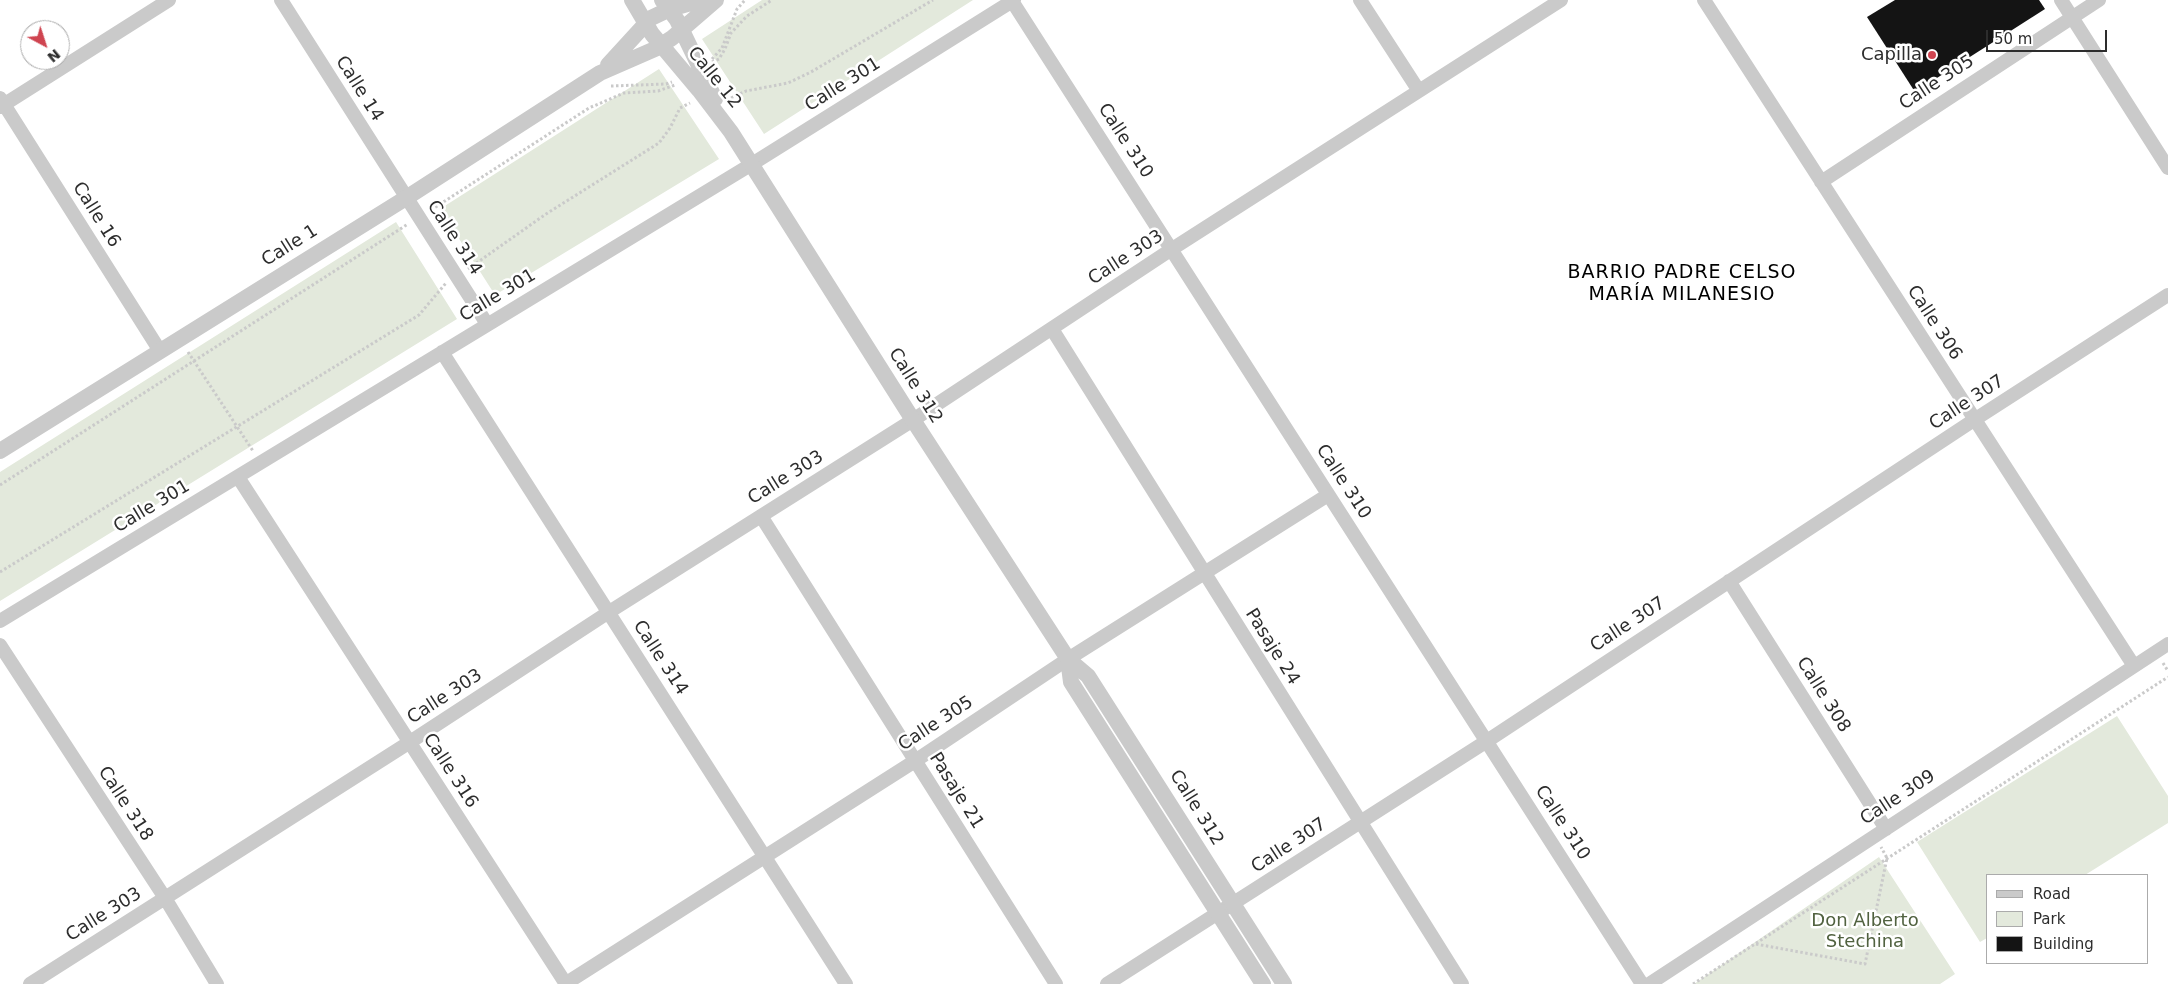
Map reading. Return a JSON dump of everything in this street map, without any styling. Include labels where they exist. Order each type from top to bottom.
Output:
[{"type":"street","points":[[1,103],[169,0]]},
{"type":"street","name":"Calle 14","points":[[281,0],[406,198]]},
{"type":"street","name":"Calle 12","points":[[632,0],[661,45],[694,73]]},
{"type":"street","name":"Calle 1","points":[[600,73],[646,23],[666,5],[701,0]]},
{"type":"street","name":"Calle 1","points":[[0,451],[406,198],[600,73],[661,45],[716,0]]},
{"type":"street","name":"Calle 301","points":[[0,621],[752,164],[1013,0]]},
{"type":"street","name":"Calle 310","points":[[1013,0],[1642,984]]},
{"type":"street","points":[[1360,0],[1419,91]]},
{"type":"street","name":"Calle 303","points":[[30,984],[410,742],[609,612],[913,420],[1172,249],[1560,0]]},
{"type":"street","name":"Calle 306","points":[[1704,0],[2134,666]]},
{"type":"street","points":[[2060,0],[2168,168]]},
{"type":"street","name":"Calle 305","points":[[1821,182],[2100,0]]},
{"type":"street","name":"Calle 12","points":[[666,5],[681,30],[694,73],[732,132]]},
{"type":"street","name":"Calle 16","points":[[1,103],[160,351]]},
{"type":"street","name":"Calle 312","points":[[732,132],[913,420],[1068,659],[1088,676],[1284,984]]},
{"type":"street","name":"Calle 314","points":[[406,198],[487,324]]},
{"type":"street","name":"Calle 307","points":[[1107,984],[1487,741],[1974,420],[2168,295]]},
{"type":"street","name":"Pasaje 24","points":[[1052,329],[1462,984]]},
{"type":"street","name":"Calle 314","points":[[442,352],[846,984]]},
{"type":"street","name":"Calle 316","points":[[238,477],[566,984]]},
{"type":"street","name":"Calle 305","points":[[566,984],[764,855],[915,761],[1068,659],[1328,495]]},
{"type":"street","name":"Pasaje 21","points":[[761,516],[1056,984]]},
{"type":"street","name":"Calle 308","points":[[1729,581],[1886,828]]},
{"type":"street","name":"Calle 309","points":[[1649,984],[2168,644]]},
{"type":"street","name":"Calle 318","points":[[0,645],[218,984]]},
{"type":"street","name":"Calle 312","points":[[1068,659],[1071,682],[1263,984]]},
{"type":"path","points":[[0,484],[589,108],[624,93],[658,91],[678,84],[718,59],[731,33],[747,16],[772,0]]},
{"type":"path","points":[[179,339],[261,463]]},
{"type":"path","points":[[1693,984],[2168,677]]},
{"type":"path","points":[[1755,944],[1865,964],[1887,858],[1874,836]]},
{"type":"green space","points":[[762,0],[973,0],[764,134],[702,39]]},
{"type":"green space","points":[[659,69],[719,159],[495,295],[440,209]]},
{"type":"green space","points":[[396,222],[457,319],[0,601],[0,472]]},
{"type":"green space","points":[[2117,716],[2168,796],[2168,823],[2087,874],[1986,874],[1986,939],[1980,942],[1917,842]]},
{"type":"green space","name":"Don Alberto Stechina","points":[[1879,857],[1955,974],[1940,984],[1694,984]]},
{"type":"building","name":"Capilla","points":[[1895,0],[2039,0],[2045,9],[1915,92],[1867,17]]},
{"type":"place","name":"Capilla","points":[[1932,55]]},
{"type":"district","name":"BARRIO PADRE CELSO MARÍA MILANESIO","points":[[1682,284]]}]
